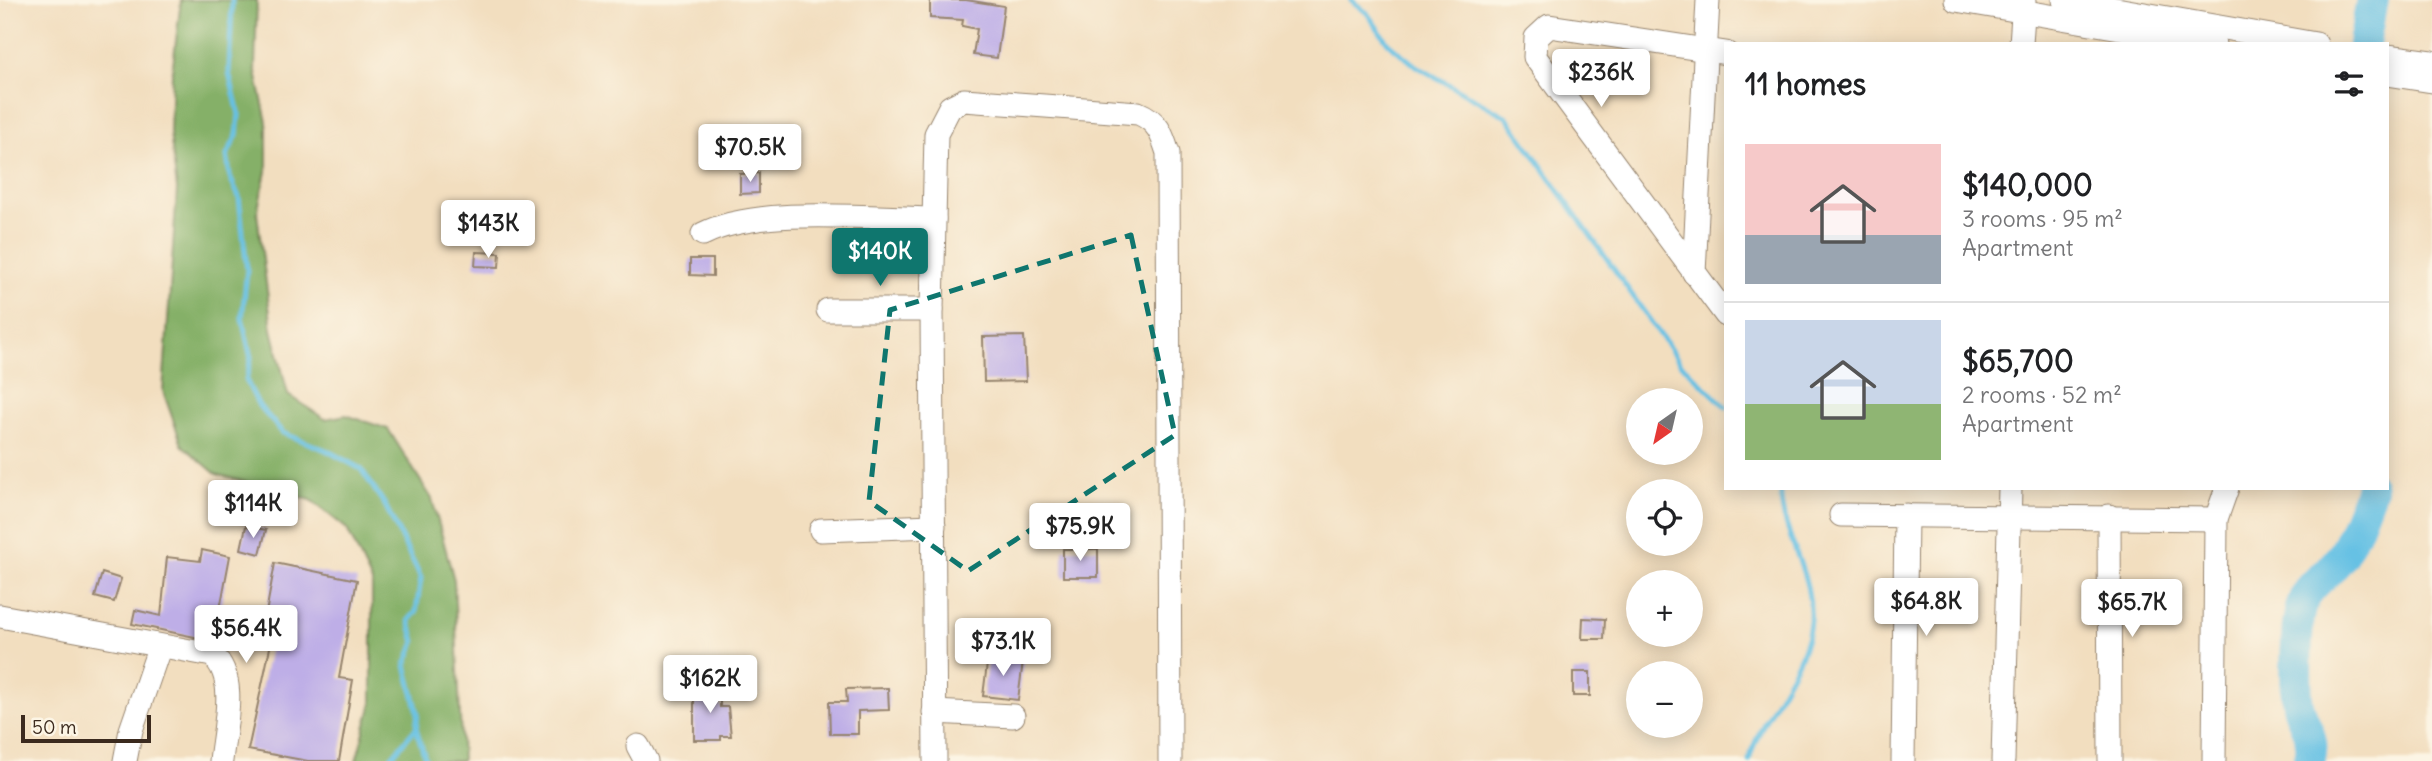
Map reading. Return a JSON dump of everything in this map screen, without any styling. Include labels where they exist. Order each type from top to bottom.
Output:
[{"type":"street","points":[[1695,273],[1714,52],[1708,0]]},
{"type":"street","points":[[1955,0],[2023,6],[2204,42]]},
{"type":"street","points":[[2064,0],[2305,42]]},
{"type":"street","points":[[2021,42],[2023,6]]},
{"type":"street","points":[[1714,52],[1549,26],[1536,38],[1535,57],[1724,312]]},
{"type":"street","points":[[2389,56],[2432,62]]},
{"type":"street","points":[[2389,74],[2432,81]]},
{"type":"street","points":[[935,761],[932,310],[936,134],[950,107],[964,100],[1138,113],[1150,117],[1161,130],[1168,153],[1170,761]]},
{"type":"street","points":[[704,234],[723,224],[761,217],[934,219]]},
{"type":"street","points":[[828,310],[932,310]]},
{"type":"street","points":[[2003,761],[2010,490]]},
{"type":"street","points":[[2214,761],[2216,519],[2226,490]]},
{"type":"street","points":[[1841,515],[2009,514],[2216,519]]},
{"type":"street","points":[[1903,761],[1906,515]]},
{"type":"street","points":[[2109,516],[2110,761]]},
{"type":"street","points":[[821,530],[934,526]]},
{"type":"street","points":[[0,615],[212,655],[223,664],[228,678],[221,761]]},
{"type":"street","points":[[125,761],[131,730],[160,646]]},
{"type":"street","points":[[934,712],[1013,716]]},
{"type":"highlighted area","points":[[1131,235],[1175,435],[968,571],[869,501],[890,310]]},
{"type":"green space","points":[[181,0],[257,0],[255,68],[267,122],[267,167],[257,213],[272,329],[288,395],[325,419],[346,415],[388,429],[432,499],[454,580],[462,761],[356,761],[372,703],[372,582],[347,529],[311,500],[216,474],[182,445],[163,391],[177,189],[170,133],[172,73]]},
{"type":"building","points":[[930,0],[966,0],[1004,6],[997,58],[973,55],[977,29],[962,26],[963,20],[930,18]]},
{"type":"building","points":[[759,173],[759,193],[740,194],[740,174]]},
{"type":"building","points":[[468,205],[469,229],[454,229],[453,206]]},
{"type":"building","points":[[476,252],[500,253],[499,267],[475,266]]},
{"type":"building","points":[[690,259],[713,259],[713,276],[690,275]]},
{"type":"building","points":[[1024,336],[1026,381],[984,382],[983,337]]},
{"type":"building","points":[[246,526],[266,530],[260,554],[241,549]]},
{"type":"building","points":[[1063,549],[1098,549],[1098,577],[1063,577]]},
{"type":"building","points":[[202,550],[230,556],[214,641],[132,624],[135,610],[161,616],[167,557],[200,561]]},
{"type":"building","points":[[275,563],[357,580],[339,678],[353,680],[339,761],[308,761],[248,750],[271,643],[261,641]]},
{"type":"building","points":[[102,573],[121,579],[114,602],[95,597]]},
{"type":"building","points":[[1583,618],[1605,619],[1604,639],[1582,639]]},
{"type":"building","points":[[988,656],[1023,661],[1018,700],[983,696]]},
{"type":"building","points":[[1573,672],[1590,672],[1590,696],[1573,696]]},
{"type":"building","points":[[694,688],[720,688],[720,707],[728,707],[731,736],[721,736],[721,740],[694,740]]},
{"type":"building","points":[[888,688],[889,710],[858,711],[858,734],[830,734],[829,702],[847,702],[846,689]]},
{"type":"waterway","points":[[232,0],[229,73],[239,114],[237,135],[227,155],[230,177],[239,197],[247,270],[242,318],[251,358],[246,380],[259,406],[283,433],[326,450],[361,469],[385,505],[421,578],[416,612],[409,620],[415,642],[406,665],[418,713],[416,728],[426,761]]},
{"type":"waterway","points":[[1351,0],[1367,13],[1388,43],[1416,66],[1507,117],[1680,363],[1724,405]]},
{"type":"waterway","points":[[2364,42],[2372,0]]},
{"type":"waterway","points":[[1749,761],[1762,727],[1799,660],[1809,629],[1808,591],[1785,521],[1781,490]]},
{"type":"waterway","points":[[2309,761],[2310,739],[2298,705],[2296,687],[2297,637],[2301,607],[2308,592],[2342,555],[2370,490]]},
{"type":"waterway","points":[[388,761],[416,728]]}]
